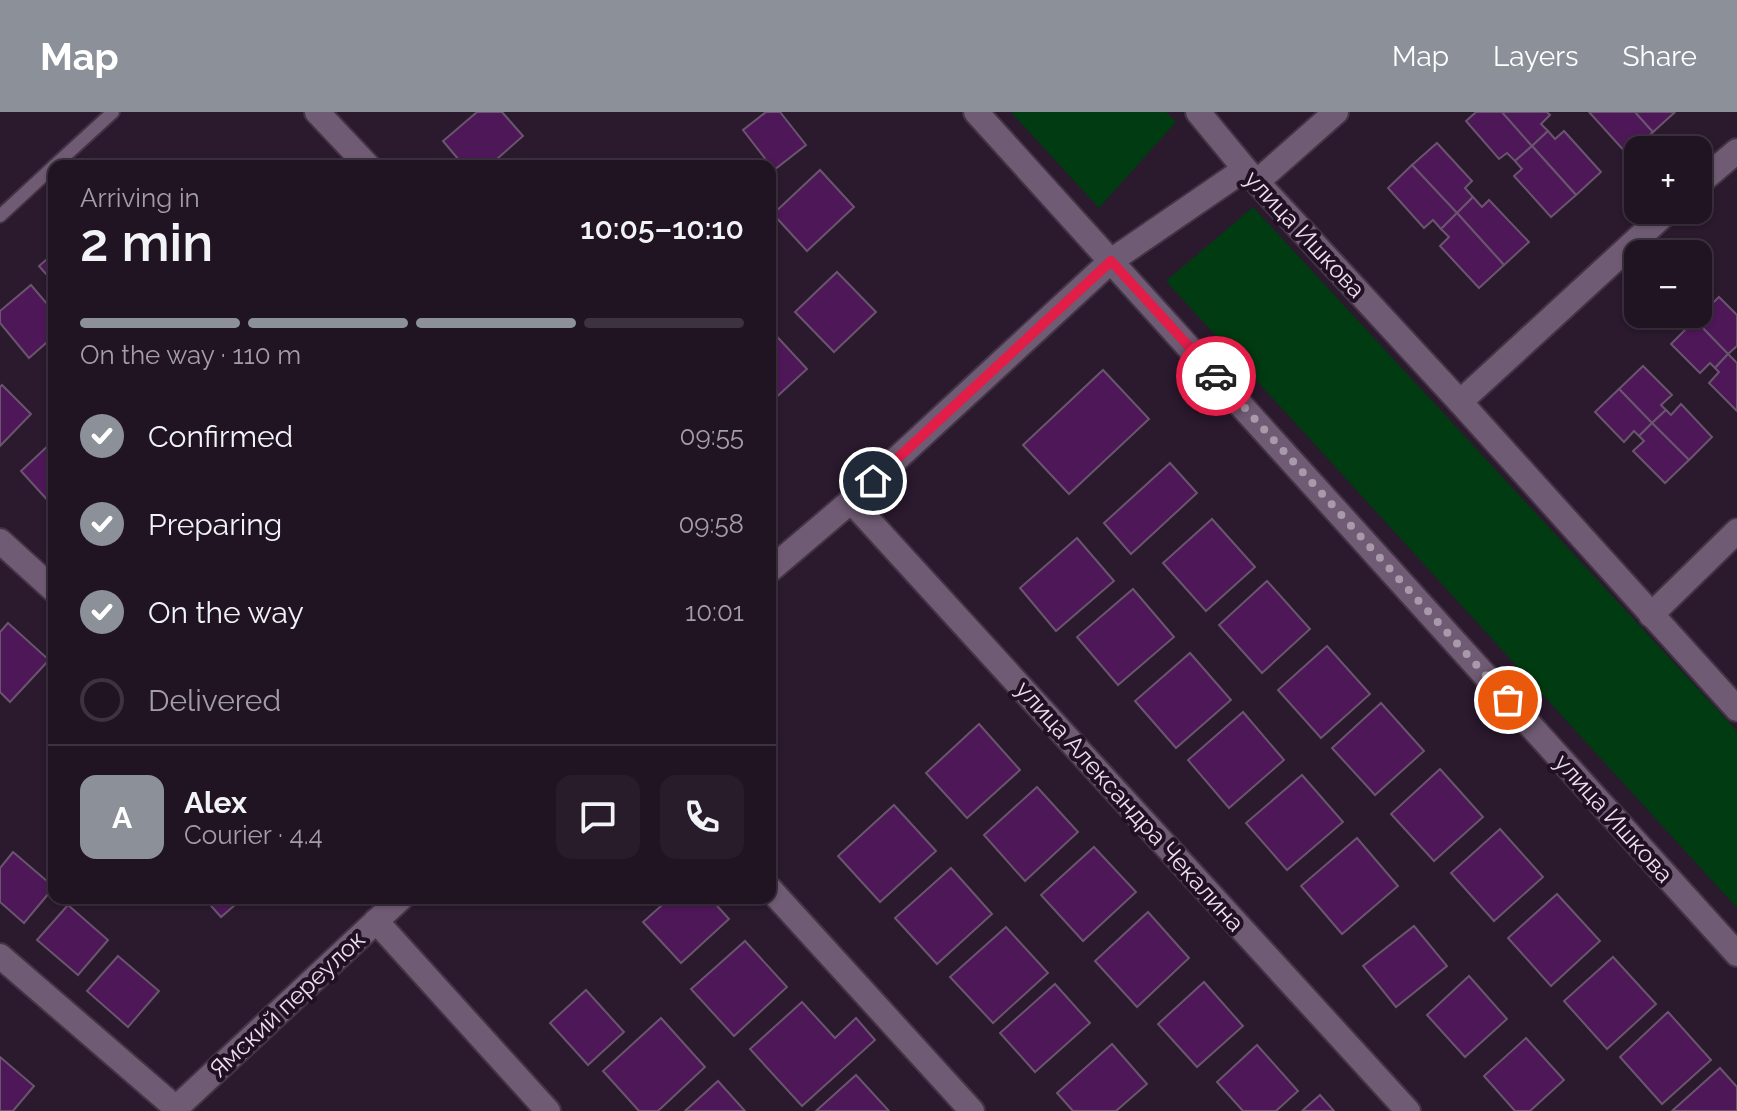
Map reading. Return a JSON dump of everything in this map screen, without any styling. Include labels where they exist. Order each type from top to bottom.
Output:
[{"type":"street","points":[[317,112],[362,160]]},
{"type":"street","name":"улица Ишкова","points":[[976,112],[1737,954]]},
{"type":"street","name":"улица Ишкова","points":[[1198,112],[1251,175],[1737,709]]},
{"type":"street","points":[[776,565],[851,501],[1111,261],[1251,175],[1336,112]]},
{"type":"street","points":[[1712,172],[1737,151]]},
{"type":"street","points":[[1460,402],[1654,224]]},
{"type":"street","name":"улица Александра Чекалина","points":[[851,501],[1408,1111]]},
{"type":"street","points":[[1651,615],[1737,531]]},
{"type":"street","points":[[0,541],[48,585]]},
{"type":"street","points":[[776,896],[972,1111]]},
{"type":"street","name":"Ямский переулок","points":[[174,1110],[394,904]]},
{"type":"street","points":[[376,921],[548,1111]]},
{"type":"street","points":[[0,956],[174,1110]]},
{"type":"lane","points":[[61,160],[113,112]]},
{"type":"lane","points":[[0,216],[48,172]]},
{"type":"green space","points":[[1011,112],[1166,112],[1176,122],[1099,208]]},
{"type":"green space","points":[[1253,207],[1737,731],[1737,908],[1166,281]]},
{"type":"building","points":[[477,112],[502,112],[523,136],[496,160],[459,160],[443,141]]},
{"type":"building","points":[[766,112],[780,112],[806,145],[776,168],[776,160],[766,160],[743,130]]},
{"type":"building","points":[[1476,112],[1502,112],[1532,146],[1515,161],[1507,153],[1499,159],[1466,121]]},
{"type":"building","points":[[1502,112],[1547,112],[1550,115],[1541,124],[1548,131],[1532,146]]},
{"type":"building","points":[[1589,112],[1635,112],[1653,132],[1649,136],[1624,136],[1624,151]]},
{"type":"building","points":[[1635,112],[1675,112],[1653,132]]},
{"type":"building","points":[[1548,131],[1555,139],[1564,131],[1601,172],[1576,195],[1532,146]]},
{"type":"building","points":[[1437,143],[1472,181],[1465,188],[1473,197],[1457,213],[1412,165]]},
{"type":"building","points":[[1532,146],[1576,195],[1551,217],[1514,176],[1522,169],[1515,161]]},
{"type":"building","points":[[1412,165],[1457,213],[1441,229],[1433,220],[1424,228],[1388,188]]},
{"type":"building","points":[[820,170],[854,207],[807,251],[776,217],[776,211]]},
{"type":"building","points":[[1473,197],[1482,207],[1489,200],[1529,242],[1504,265],[1457,213]]},
{"type":"building","points":[[1457,213],[1504,265],[1479,288],[1440,246],[1449,237],[1441,229]]},
{"type":"building","points":[[48,258],[48,276],[39,266]]},
{"type":"building","points":[[837,272],[876,312],[834,352],[795,312]]},
{"type":"building","points":[[31,285],[48,305],[48,341],[29,358],[0,323],[0,311]]},
{"type":"building","points":[[1719,297],[1737,315],[1737,346],[1728,354],[1703,328],[1712,328],[1712,304]]},
{"type":"building","points":[[1687,328],[1703,328],[1728,354],[1715,368],[1710,363],[1700,373],[1671,344]]},
{"type":"building","points":[[776,335],[807,369],[776,397]]},
{"type":"building","points":[[1728,354],[1737,363],[1737,411],[1709,383],[1719,372],[1715,368]]},
{"type":"building","points":[[1643,366],[1672,395],[1661,405],[1666,410],[1652,423],[1619,389]]},
{"type":"building","points":[[1103,370],[1149,419],[1069,494],[1023,445]]},
{"type":"building","points":[[2,385],[31,414],[0,446],[0,387]]},
{"type":"building","points":[[1619,389],[1652,423],[1639,436],[1634,431],[1624,442],[1595,412]]},
{"type":"building","points":[[1681,404],[1712,437],[1689,460],[1652,423],[1666,410],[1671,415]]},
{"type":"building","points":[[1652,423],[1689,460],[1665,483],[1633,451],[1644,441],[1639,436]]},
{"type":"building","points":[[48,446],[48,501],[21,471]]},
{"type":"building","points":[[1170,463],[1197,493],[1131,554],[1104,523]]},
{"type":"building","points":[[1212,519],[1255,567],[1206,611],[1163,563]]},
{"type":"building","points":[[1077,538],[1114,581],[1056,631],[1020,588]]},
{"type":"building","points":[[1267,581],[1310,629],[1262,673],[1219,625]]},
{"type":"building","points":[[1133,589],[1174,637],[1118,685],[1077,637]]},
{"type":"building","points":[[8,623],[48,659],[10,702],[0,692],[0,632]]},
{"type":"building","points":[[1327,646],[1370,694],[1321,738],[1278,690]]},
{"type":"building","points":[[1190,653],[1231,700],[1176,748],[1135,701]]},
{"type":"building","points":[[1381,703],[1424,751],[1375,795],[1332,748]]},
{"type":"building","points":[[1243,712],[1284,760],[1229,808],[1188,760]]},
{"type":"building","points":[[979,724],[1020,770],[967,818],[926,773]]},
{"type":"building","points":[[1440,769],[1483,817],[1434,861],[1391,814]]},
{"type":"building","points":[[1302,775],[1343,822],[1287,870],[1246,823]]},
{"type":"building","points":[[1037,787],[1078,832],[1025,881],[984,835]]},
{"type":"building","points":[[894,805],[936,851],[880,902],[838,856]]},
{"type":"building","points":[[1500,829],[1543,877],[1494,921],[1451,873]]},
{"type":"building","points":[[1357,838],[1398,886],[1342,934],[1301,886]]},
{"type":"building","points":[[1094,847],[1136,892],[1083,941],[1041,895]]},
{"type":"building","points":[[13,852],[48,882],[48,894],[24,923],[0,902],[0,868]]},
{"type":"building","points":[[951,868],[992,914],[937,964],[895,918]]},
{"type":"building","points":[[1557,894],[1600,941],[1551,986],[1508,938]]},
{"type":"building","points":[[209,904],[236,904],[221,917]]},
{"type":"building","points":[[663,904],[715,904],[729,919],[681,963],[643,922]]},
{"type":"building","points":[[68,905],[108,940],[78,975],[37,940]]},
{"type":"building","points":[[1148,912],[1189,958],[1137,1007],[1095,961]]},
{"type":"building","points":[[1414,926],[1447,966],[1396,1007],[1363,966]]},
{"type":"building","points":[[1006,927],[1048,973],[993,1023],[950,977]]},
{"type":"building","points":[[745,941],[787,987],[734,1036],[691,989]]},
{"type":"building","points":[[118,956],[159,991],[128,1027],[87,991]]},
{"type":"building","points":[[1613,957],[1656,1004],[1607,1049],[1564,1001]]},
{"type":"building","points":[[1469,976],[1507,1019],[1465,1057],[1427,1015]]},
{"type":"building","points":[[1204,982],[1243,1026],[1197,1067],[1158,1024]]},
{"type":"building","points":[[1055,984],[1090,1023],[1035,1072],[1000,1033]]},
{"type":"building","points":[[586,990],[624,1032],[588,1065],[550,1023]]},
{"type":"building","points":[[802,1002],[835,1038],[856,1018],[875,1040],[802,1106],[750,1049]]},
{"type":"building","points":[[1668,1012],[1711,1060],[1662,1104],[1620,1057]]},
{"type":"building","points":[[661,1018],[705,1067],[658,1111],[639,1111],[603,1071]]},
{"type":"building","points":[[1526,1038],[1564,1080],[1530,1111],[1515,1111],[1484,1076]]},
{"type":"building","points":[[1112,1044],[1147,1084],[1116,1111],[1073,1111],[1057,1093]]},
{"type":"building","points":[[1257,1045],[1298,1091],[1276,1111],[1243,1111],[1217,1082]]},
{"type":"building","points":[[0,1057],[34,1086],[13,1111],[0,1111]]},
{"type":"building","points":[[1720,1068],[1737,1087],[1737,1111],[1672,1111]]},
{"type":"building","points":[[856,1075],[889,1111],[816,1111]]},
{"type":"building","points":[[718,1081],[745,1111],[685,1111]]},
{"type":"building","points":[[1320,1095],[1334,1111],[1302,1111]]},
{"type":"way so far","points":[[1216,376],[1508,700]]},
{"type":"route","points":[[873,481],[1111,261],[1216,376]]}]
